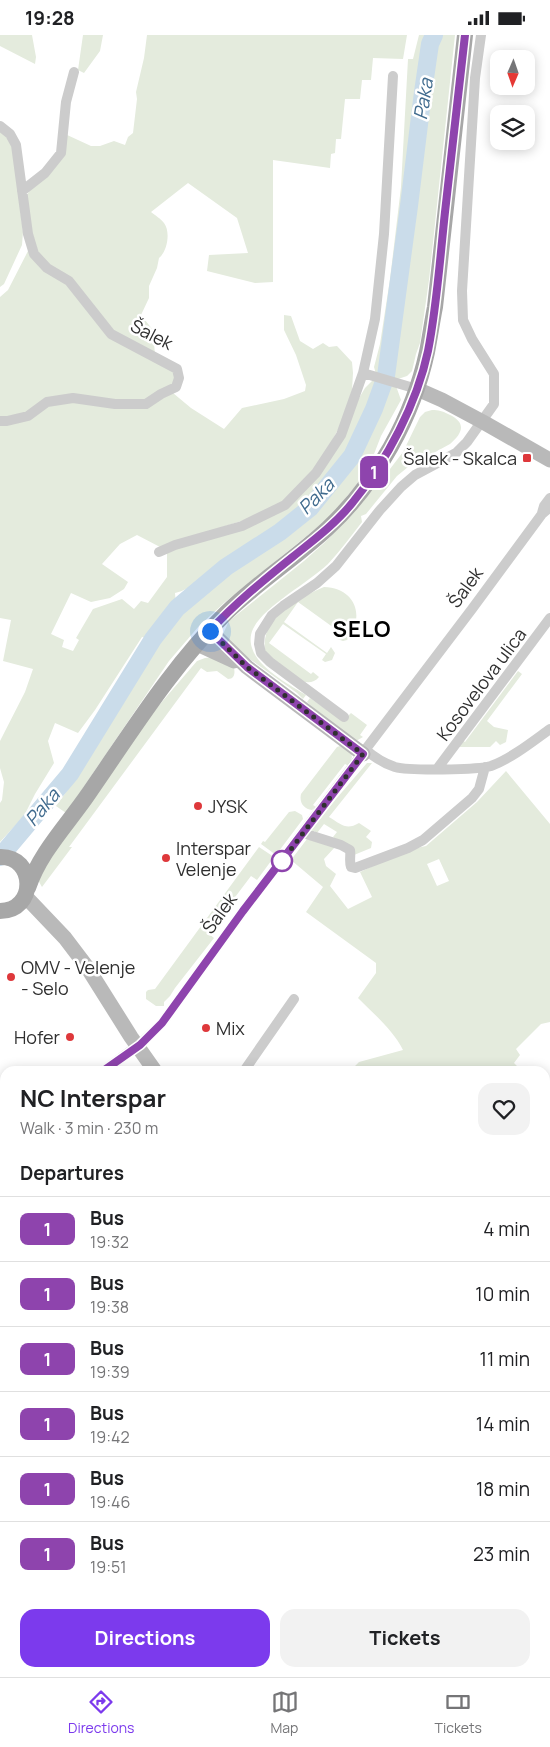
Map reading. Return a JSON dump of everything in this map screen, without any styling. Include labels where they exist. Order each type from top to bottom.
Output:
[{"type":"main road","points":[[2,912],[20,903],[39,862],[72,819],[154,698],[197,644],[226,613],[327,529],[352,504],[371,478],[398,433],[416,389],[427,352],[435,307],[465,35]]},
{"type":"main road","points":[[6,858],[20,865],[25,871],[28,879],[26,892]]},
{"type":"main road","points":[[25,871],[39,862]]},
{"type":"street","points":[[344,717],[270,662],[261,653],[258,644],[260,634],[272,615],[317,583],[336,566],[380,510],[401,487],[415,475],[456,453],[483,422],[494,404],[494,374],[472,339],[463,320],[462,291],[475,78],[481,35]]},
{"type":"street","points":[[22,191],[45,173],[61,153],[66,102],[74,72]]},
{"type":"street","points":[[159,553],[175,545],[242,526],[285,505],[316,473],[341,435],[363,373],[375,319],[384,234],[393,76]]},
{"type":"street","name":"Šalek","points":[[0,126],[10,133],[16,145],[28,234],[34,254],[47,268],[69,281],[110,334],[177,369],[179,378],[176,387],[146,403],[115,404],[73,398],[47,402],[28,416],[0,421]]},
{"type":"street","points":[[363,373],[416,389],[442,400],[526,444],[537,453],[550,459]]},
{"type":"street","points":[[526,444],[550,448]]},
{"type":"street","name":"Šalek","points":[[110,1066],[140,1045],[162,1023],[243,911],[546,511],[544,506],[550,498]]},
{"type":"street","name":"Kosovelova ulica","points":[[437,769],[550,618]]},
{"type":"street","points":[[210,631],[247,667],[364,752]]},
{"type":"street","points":[[197,644],[247,667]]},
{"type":"street","name":"Kosovelova ulica","points":[[364,752],[398,768],[485,767],[504,760],[550,729]]},
{"type":"street","points":[[303,833],[319,840],[341,845],[350,850],[351,867],[355,868],[423,840],[472,798],[479,789],[485,767]]},
{"type":"street","points":[[26,892],[87,967],[130,1037],[151,1066]]},
{"type":"street","points":[[247,1066],[294,999]]},
{"type":"shaded area","points":[[0,35],[32,35],[36,57],[35,64],[0,46]]},
{"type":"shaded area","points":[[83,35],[103,35],[100,51],[84,73],[78,70]]},
{"type":"shaded area","points":[[147,35],[407,35],[403,59],[373,58],[371,80],[362,80],[360,99],[345,99],[341,139],[336,139],[335,153],[331,154],[330,168],[273,160],[273,282],[255,283],[207,271],[209,255],[248,253],[237,218],[188,183],[151,212],[164,223],[168,236],[164,251],[159,258],[149,286],[149,298],[141,315],[153,330],[155,355],[175,369],[173,393],[191,408],[224,429],[242,408],[284,399],[305,391],[306,385],[296,355],[284,330],[284,315],[291,316],[300,341],[313,349],[323,343],[329,347],[337,346],[352,362],[352,390],[341,424],[327,450],[312,472],[280,505],[260,515],[160,547],[137,535],[120,544],[102,564],[128,582],[124,589],[110,598],[91,602],[71,593],[51,634],[64,640],[62,647],[73,651],[79,640],[76,638],[93,609],[122,599],[134,609],[141,601],[148,603],[167,577],[167,553],[171,549],[243,529],[303,493],[365,388],[373,380],[379,381],[370,411],[354,443],[333,475],[309,504],[281,527],[277,524],[224,565],[218,564],[193,585],[175,593],[176,605],[150,639],[142,637],[78,733],[55,723],[48,741],[54,763],[24,816],[0,842],[0,803],[4,782],[0,768],[0,741],[25,692],[33,669],[3,661],[11,620],[0,618],[0,297],[8,290],[28,251],[26,196],[33,186],[54,168],[65,134],[91,146],[100,146],[114,141],[125,145],[128,137],[133,133],[137,99],[136,92]]},
{"type":"shaded area","points":[[419,35],[430,35],[419,94],[388,342],[381,375],[376,374],[374,367],[380,344],[390,279],[401,187],[408,59],[413,59]]},
{"type":"shaded area","points":[[438,35],[455,35],[429,280],[420,343],[412,371],[407,376],[398,379],[390,378],[411,233],[411,215],[425,93]]},
{"type":"shaded area","points":[[0,130],[12,141],[23,232],[22,245],[4,284],[0,287]]},
{"type":"shaded area","points":[[389,384],[396,386],[401,400],[381,436],[367,472],[330,517],[224,603],[199,626],[169,661],[66,813],[56,806],[91,754],[156,642],[178,614],[203,590],[290,529],[322,499],[350,464],[372,425]]},
{"type":"shaded area","points":[[439,410],[458,420],[461,427],[455,440],[408,467],[397,476],[366,514],[361,516],[362,522],[328,564],[266,612],[253,629],[251,641],[255,655],[275,675],[306,695],[303,699],[240,652],[223,634],[229,621],[304,561],[337,530],[403,452],[420,417],[425,412]]},
{"type":"shaded area","points":[[324,587],[343,592],[354,605],[356,622],[347,640],[337,639],[341,633],[298,602],[284,622],[327,653],[331,647],[335,653],[332,660],[325,662],[322,660],[326,654],[283,624],[269,643],[311,674],[313,672],[319,677],[313,682],[306,682],[290,675],[265,651],[265,639],[268,629],[283,611],[303,597]]},
{"type":"shaded area","points":[[214,657],[234,667],[233,677],[228,679],[217,671],[207,672],[201,668],[69,847],[72,847],[42,887],[38,880],[39,873],[149,717],[197,661]]},
{"type":"shaded area","points":[[518,671],[522,674],[487,721],[494,727],[508,730],[506,742],[500,745],[496,741],[490,747],[456,747],[462,740],[465,742]]},
{"type":"shaded area","points":[[310,698],[343,721],[351,713],[367,725],[360,735],[363,737],[356,741],[322,717],[307,702]]},
{"type":"shaded area","points":[[340,746],[351,752],[352,757],[349,766],[345,764],[313,805],[316,807],[312,810],[307,808],[301,803],[301,794],[337,747]]},
{"type":"shaded area","points":[[367,763],[372,763],[329,817],[347,826],[359,823],[371,831],[366,837],[372,842],[371,848],[354,855],[333,837],[337,832],[324,824],[317,833],[314,831],[312,835],[310,832]]},
{"type":"shaded area","points":[[506,771],[550,824],[550,1022],[541,1024],[516,1049],[520,1055],[514,1063],[517,1066],[355,1066],[359,1062],[403,1050],[389,1029],[358,998],[376,973],[376,963],[306,912],[323,887],[291,860],[307,839],[335,847],[324,859],[326,866],[336,874],[330,886],[348,909],[372,897],[360,872],[408,850],[426,846],[477,802]],"holes":[[[439,859],[449,881],[437,886],[427,864]]]},
{"type":"shaded area","points":[[295,811],[302,815],[303,819],[276,855],[261,844],[263,841],[265,842],[289,812]]},
{"type":"shaded area","points":[[259,847],[274,857],[257,880],[251,876],[208,933],[214,938],[164,1002],[164,1006],[156,1006],[146,999],[146,992],[155,989]]},
{"type":"waterway","name":"Paka","points":[[0,857],[70,774],[153,639],[177,608],[226,567],[280,532],[310,508],[352,456],[374,409],[386,376],[423,92],[430,44],[434,35]]},
{"type":"bus line","name":"1","points":[[110,1066],[140,1045],[162,1023],[243,911],[363,754],[247,667],[228,651],[210,631],[226,613],[327,529],[352,504],[380,463],[404,419],[423,368],[435,307],[465,35]]},
{"type":"place","name":"Šalek - Skalca","points":[[527,458]]},
{"type":"place","name":"JYSK","points":[[198,806]]},
{"type":"place","name":"Interspar Velenje","points":[[166,858]]},
{"type":"place","name":"OMV - Velenje - Selo","points":[[11,977]]},
{"type":"place","name":"Mix","points":[[206,1028]]},
{"type":"place","name":"Hofer","points":[[70,1037]]},
{"type":"district","name":"SELO","points":[[362,629]]},
{"type":"route","points":[[210,631],[228,651],[247,667],[363,754],[279,865],[282,861]]}]
